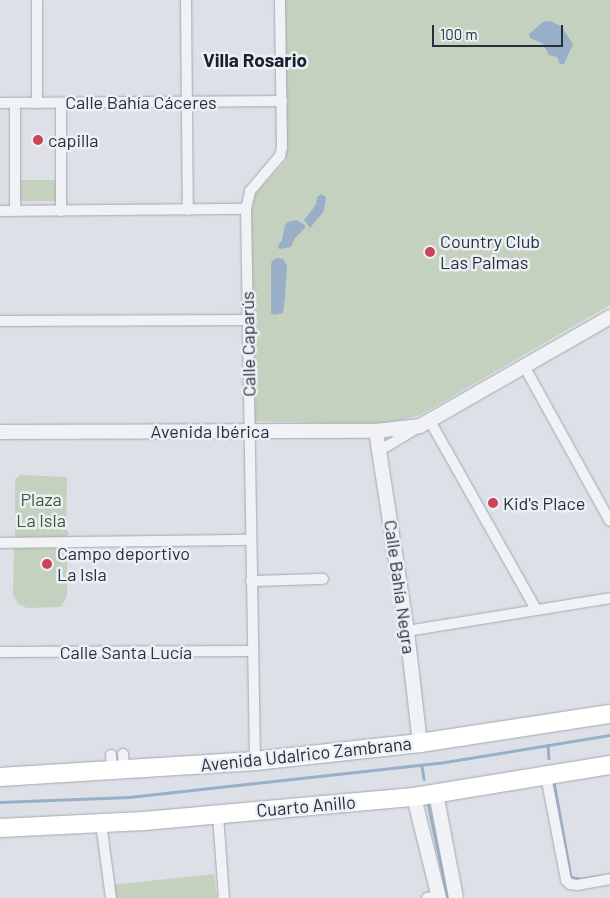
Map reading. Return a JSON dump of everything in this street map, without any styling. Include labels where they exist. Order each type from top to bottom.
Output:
[{"type":"highway","name":"Avenida Udalrico Zambrana","points":[[0,777],[117,762],[255,761],[420,743],[610,714]]},
{"type":"highway","name":"Cuarto Anillo","points":[[0,828],[101,824],[414,797],[610,766]]},
{"type":"street","points":[[37,0],[37,103]]},
{"type":"street","points":[[186,0],[188,210]]},
{"type":"street","name":"Calle Caparús","points":[[255,761],[246,209],[250,191],[280,156],[282,101],[280,0]]},
{"type":"street","name":"Calle Bahía Cáceres","points":[[0,103],[282,101]]},
{"type":"street","points":[[15,103],[15,211]]},
{"type":"street","points":[[61,103],[62,211]]},
{"type":"street","points":[[0,211],[246,209]]},
{"type":"street","name":"Avenida Ibérica","points":[[379,451],[610,317]]},
{"type":"street","points":[[0,321],[248,320]]},
{"type":"street","points":[[524,366],[610,521]]},
{"type":"street","points":[[425,424],[536,609]]},
{"type":"street","name":"Avenida Ibérica","points":[[0,432],[376,431],[425,424]]},
{"type":"street","name":"Calle Bahía Negra","points":[[376,431],[407,631],[420,743]]},
{"type":"street","points":[[0,543],[251,540]]},
{"type":"street","points":[[252,581],[323,579]]},
{"type":"street","points":[[407,631],[610,598]]},
{"type":"street","name":"Calle Santa Lucía","points":[[0,652],[253,651]]},
{"type":"street","points":[[546,776],[566,880],[570,884],[577,884],[610,879]]},
{"type":"street","points":[[436,793],[456,898]]},
{"type":"street","points":[[414,797],[435,897]]},
{"type":"street","points":[[218,814],[224,898]]},
{"type":"street","points":[[101,824],[111,898]]},
{"type":"green space","name":"Country Club Las Palmas","points":[[285,0],[610,0],[610,305],[420,415],[380,425],[252,421],[249,200],[286,160]]},
{"type":"green space","points":[[19,180],[57,180],[57,201],[19,201]]},
{"type":"green space","name":"Plaza La Isla","points":[[20,475],[67,477],[66,530],[69,533],[65,539],[15,538],[15,483]]},
{"type":"green space","points":[[14,548],[67,548],[67,596],[61,607],[27,608],[18,604],[13,594]]},
{"type":"green space","points":[[214,874],[217,898],[113,898],[111,885]]},
{"type":"water","points":[[550,21],[561,26],[573,44],[564,64],[560,64],[557,57],[549,55],[543,44],[530,38],[529,34],[543,22]]},
{"type":"water","points":[[321,194],[326,197],[324,211],[310,228],[304,220],[316,205],[317,197]]},
{"type":"water","points":[[296,220],[305,225],[305,228],[295,238],[291,247],[279,249],[278,246],[282,240],[285,225]]},
{"type":"water","points":[[278,258],[283,259],[287,266],[285,297],[283,313],[274,315],[271,313],[271,265],[272,261]]},
{"type":"waterway","points":[[0,802],[129,797],[439,763],[610,735]]},
{"type":"waterway","points":[[548,745],[549,758]]},
{"type":"waterway","points":[[422,766],[424,779]]},
{"type":"waterway","points":[[554,782],[571,877],[581,879],[599,876]]},
{"type":"waterway","points":[[428,803],[448,898]]},
{"type":"place","name":"capilla","points":[[38,140]]},
{"type":"place","name":"Country Club Las Palmas","points":[[430,252]]},
{"type":"place","name":"Kid's Place","points":[[493,503]]},
{"type":"place","name":"Campo deportivo La Isla","points":[[47,564]]},
{"type":"district","name":"Villa Rosario","points":[[255,60]]}]
